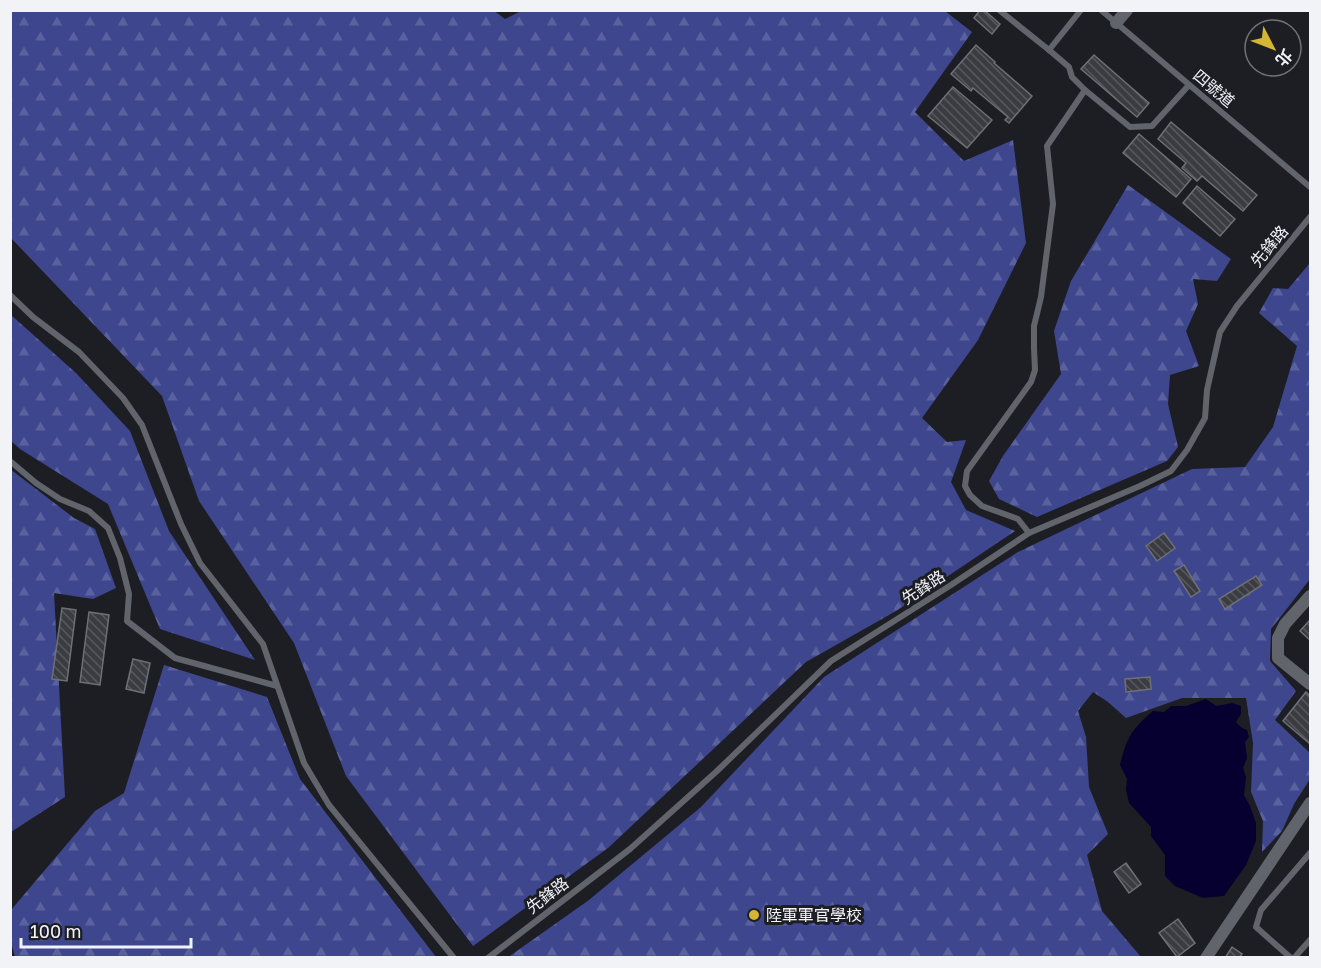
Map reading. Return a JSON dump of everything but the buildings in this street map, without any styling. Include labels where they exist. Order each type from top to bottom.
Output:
[{"type":"street","points":[[1116,23],[1126,10]]},
{"type":"street","points":[[1311,596],[1285,624],[1278,638],[1278,658],[1311,684]]},
{"type":"street","points":[[1206,957],[1311,804]]},
{"type":"lane","points":[[999,10],[1069,67],[1072,77],[1085,90],[1130,127],[1152,126],[1189,85]]},
{"type":"lane","points":[[1048,50],[1081,10]]},
{"type":"lane","name":"四號道","points":[[1101,10],[1311,187]]},
{"type":"lane","points":[[1029,533],[1018,519],[982,506],[964,486],[967,471],[1031,382],[1035,370],[1034,326],[1041,297],[1053,204],[1047,146],[1085,90]]},
{"type":"lane","name":"先鋒路","points":[[488,957],[630,849],[717,771],[831,661],[1029,533],[1171,471],[1187,450],[1205,418],[1207,390],[1220,332],[1237,306],[1311,217]]},
{"type":"lane","points":[[10,294],[33,316],[79,352],[123,398],[142,425],[181,524],[200,563],[263,644],[304,763],[329,805],[454,957]]},
{"type":"lane","points":[[10,460],[36,483],[60,499],[89,511],[108,528],[120,558],[129,594],[127,621],[175,657],[277,686]]},
{"type":"lane","points":[[1311,853],[1261,910],[1256,927],[1293,957],[1311,940]]},
{"type":"green space","points":[[493,10],[505,19],[523,10],[945,11],[972,32],[915,112],[964,161],[1013,140],[1026,243],[978,340],[922,418],[947,442],[966,440],[951,482],[966,510],[1015,531],[896,611],[806,662],[608,848],[473,946],[346,776],[294,643],[199,501],[162,396],[11,238],[10,11]]},
{"type":"green space","points":[[1128,185],[1231,259],[1217,281],[1193,279],[1198,304],[1186,331],[1199,366],[1170,375],[1168,404],[1178,447],[1167,461],[1037,517],[999,499],[989,481],[1003,456],[1061,374],[1054,331],[1071,281]]},
{"type":"green space","points":[[1310,263],[1310,579],[1271,629],[1270,661],[1296,691],[1275,720],[1310,753],[1310,779],[1294,804],[1282,831],[1262,852],[1263,821],[1251,792],[1253,743],[1246,698],[1182,698],[1126,718],[1093,692],[1078,711],[1086,737],[1089,787],[1108,834],[1087,855],[1102,911],[1141,957],[507,958],[589,900],[701,807],[824,677],[1018,552],[1192,469],[1245,467],[1273,427],[1297,346],[1259,313],[1273,288],[1288,289]]},
{"type":"green space","points":[[11,315],[76,373],[130,431],[169,531],[255,660],[160,629],[108,504],[20,449],[11,441]]},
{"type":"green space","points":[[10,469],[74,518],[95,529],[116,588],[93,599],[54,593],[65,797],[11,832]]},
{"type":"green space","points":[[164,665],[267,697],[300,779],[436,957],[15,957],[11,942],[11,910],[95,811],[124,793]]},
{"type":"shaded area","points":[[1206,699],[1216,706],[1232,703],[1241,706],[1241,714],[1236,722],[1247,730],[1249,737],[1245,742],[1247,758],[1243,768],[1246,777],[1244,795],[1256,823],[1256,841],[1246,865],[1224,896],[1203,898],[1175,886],[1165,876],[1165,855],[1151,836],[1151,827],[1129,803],[1126,790],[1127,779],[1120,765],[1131,735],[1153,711],[1164,712],[1171,706],[1186,706]]},
{"type":"place","name":"陸軍軍官學校","points":[[754,915]]}]
